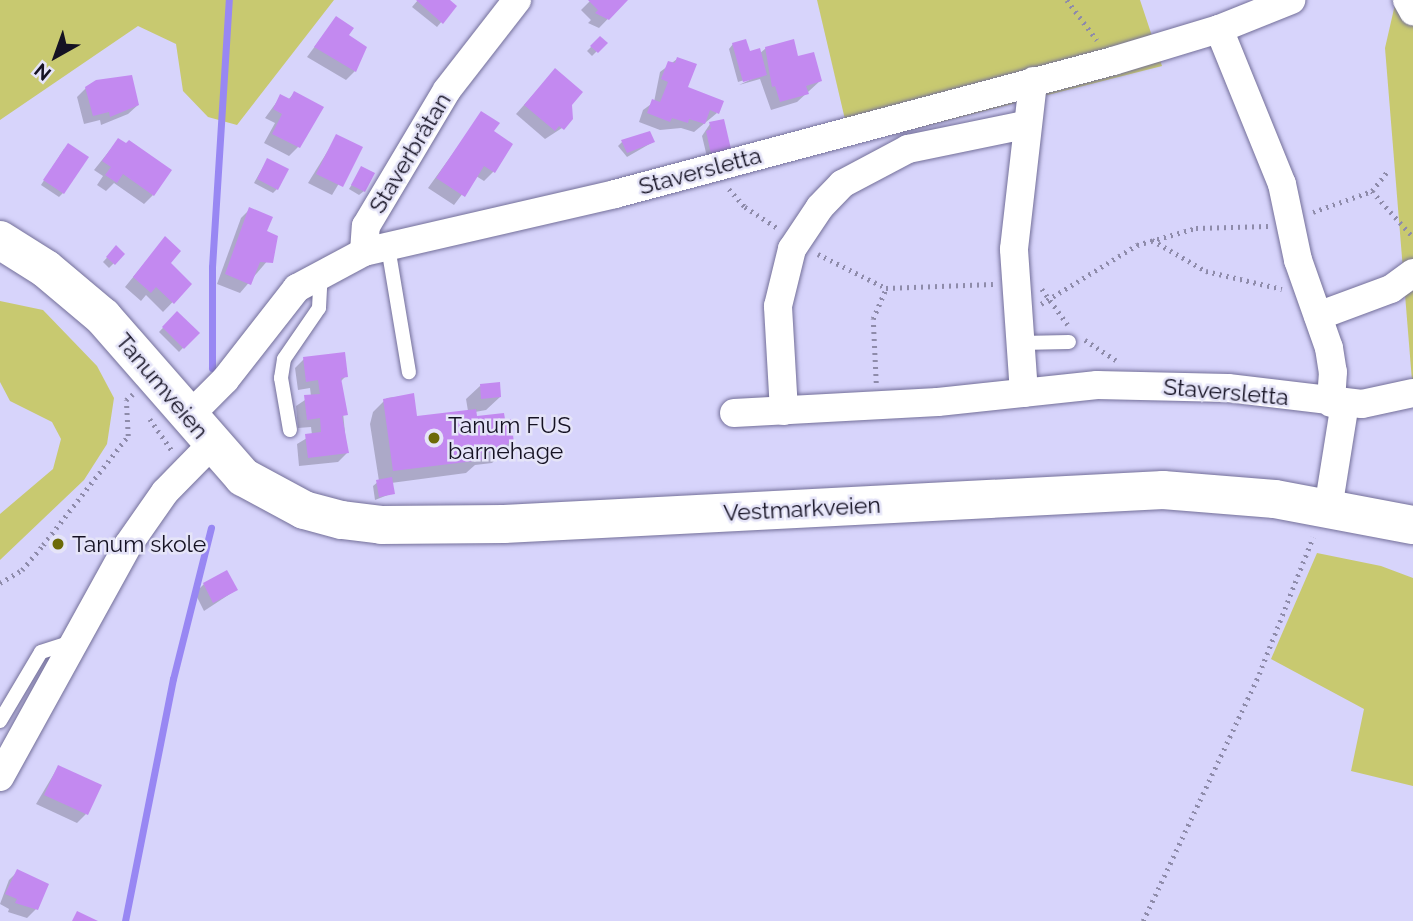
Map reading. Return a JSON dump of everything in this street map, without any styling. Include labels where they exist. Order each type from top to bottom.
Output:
[{"type":"main road","name":"Tanumveien","points":[[0,240],[46,269],[103,317],[200,430]]},
{"type":"main road","name":"Vestmarkveien","points":[[200,430],[243,477],[284,501],[325,516],[381,525],[785,511],[1163,490],[1275,499],[1321,522],[1408,518]]},
{"type":"street","name":"Staverbråtan","points":[[376,249],[366,226],[447,90],[517,0]]},
{"type":"street","name":"Staversletta","points":[[376,249],[716,167],[1113,61],[1219,29],[1291,0]]},
{"type":"street","points":[[1407,0],[1413,10]]},
{"type":"street","points":[[1219,29],[1282,184],[1288,223],[1333,372],[1338,403],[1321,522]]},
{"type":"street","points":[[1024,393],[1020,343],[1025,125],[1033,81]]},
{"type":"street","points":[[784,411],[778,306],[796,240],[842,184],[870,167],[939,140],[1025,125]]},
{"type":"street","points":[[200,430],[225,380],[282,302],[321,272],[376,249]]},
{"type":"street","points":[[1314,304],[1391,289],[1413,273]]},
{"type":"street","name":"Staversletta","points":[[734,413],[878,406],[1097,385],[1179,385],[1338,403],[1381,402],[1413,393]]},
{"type":"street","name":"Tanumveien","points":[[0,777],[142,524],[165,492],[200,430]]},
{"type":"lane","points":[[376,249],[409,372]]},
{"type":"lane","points":[[290,430],[281,379],[284,359],[319,308],[321,272]]},
{"type":"lane","points":[[1020,343],[1069,342]]},
{"type":"lane","points":[[0,721],[41,652],[76,640]]},
{"type":"path","points":[[1067,0],[1113,61]]},
{"type":"path","points":[[716,167],[745,207],[796,240],[886,288],[1023,291],[1049,301],[1085,340],[1129,366]]},
{"type":"path","points":[[1049,301],[1126,251],[1152,240],[1196,228],[1288,223],[1372,191],[1387,172]]},
{"type":"path","points":[[1372,191],[1413,237]]},
{"type":"path","points":[[1152,240],[1181,259],[1227,278],[1314,304]]},
{"type":"path","points":[[878,406],[873,319],[886,288]]},
{"type":"path","points":[[1023,291],[1049,301]]},
{"type":"path","points":[[0,583],[22,570],[36,554],[128,436],[125,400],[135,392]]},
{"type":"path","points":[[1143,921],[1259,674],[1321,522]]},
{"type":"shaded area","points":[[0,0],[334,0],[237,125],[208,117],[183,91],[176,44],[138,26],[0,120]]},
{"type":"shaded area","points":[[817,0],[1140,0],[1162,66],[851,145]]},
{"type":"shaded area","points":[[1396,0],[1413,0],[1413,393],[1385,48]]},
{"type":"shaded area","points":[[0,301],[43,310],[97,366],[114,398],[107,444],[84,480],[0,560],[0,514],[53,469],[61,439],[52,422],[10,401],[0,382]]},
{"type":"shaded area","points":[[1317,553],[1381,566],[1413,578],[1413,786],[1351,771],[1364,709],[1271,659]]},
{"type":"building","points":[[416,0],[450,0],[457,6],[443,24]]},
{"type":"building","points":[[588,0],[628,0],[609,20],[595,13],[598,10]]},
{"type":"building","points":[[336,16],[354,28],[349,35],[367,47],[356,72],[314,47]]},
{"type":"building","points":[[600,36],[608,43],[598,53],[590,46]]},
{"type":"building","points":[[746,39],[750,51],[760,48],[767,75],[743,82],[732,43]]},
{"type":"building","points":[[794,39],[798,56],[814,52],[822,81],[806,86],[809,94],[780,102],[775,86],[772,87],[765,47]]},
{"type":"building","points":[[677,57],[697,64],[688,87],[724,101],[719,114],[710,110],[705,124],[672,118],[670,122],[647,113],[652,99],[660,102],[668,82],[661,79],[668,61],[675,63]]},
{"type":"building","points":[[555,68],[583,92],[572,105],[573,119],[564,130],[559,126],[555,131],[524,105]]},
{"type":"building","points":[[132,75],[139,105],[110,117],[109,112],[93,116],[85,87],[96,80]]},
{"type":"building","points":[[294,91],[324,107],[300,148],[272,134],[282,114],[273,109],[280,94],[290,99]]},
{"type":"building","points":[[481,111],[500,123],[494,131],[513,144],[495,173],[484,166],[465,197],[436,178]]},
{"type":"building","points":[[724,119],[731,149],[711,154],[706,131],[711,129],[709,122]]},
{"type":"building","points":[[650,131],[655,142],[627,153],[621,140]]},
{"type":"building","points":[[336,134],[363,147],[343,187],[316,174]]},
{"type":"building","points":[[118,138],[126,143],[129,140],[172,170],[154,196],[123,174],[117,183],[105,175],[111,167],[102,161]]},
{"type":"building","points":[[68,143],[89,157],[64,194],[43,180]]},
{"type":"building","points":[[267,158],[289,169],[278,190],[257,179]]},
{"type":"building","points":[[361,166],[375,173],[365,192],[351,185]]},
{"type":"building","points":[[249,207],[273,217],[267,231],[278,236],[273,263],[260,262],[251,285],[225,274]]},
{"type":"building","points":[[165,236],[181,251],[171,263],[192,284],[174,304],[156,287],[151,293],[133,277]]},
{"type":"building","points":[[116,245],[125,254],[115,265],[106,257]]},
{"type":"building","points":[[177,311],[200,333],[184,349],[162,327]]},
{"type":"building","points":[[345,352],[348,377],[341,378],[348,415],[342,416],[349,453],[308,458],[305,434],[321,432],[320,418],[307,420],[304,395],[320,394],[318,380],[306,382],[303,357]]},
{"type":"building","points":[[500,382],[501,397],[481,399],[480,384]]},
{"type":"building","points":[[414,393],[417,416],[476,409],[477,416],[504,413],[505,419],[511,419],[514,443],[507,444],[508,450],[481,453],[482,460],[393,471],[383,399]]},
{"type":"building","points":[[392,477],[395,494],[379,497],[376,480]]},
{"type":"building","points":[[227,570],[238,590],[213,603],[203,583]]},
{"type":"building","points":[[58,765],[102,785],[88,815],[44,795]]},
{"type":"building","points":[[17,869],[49,884],[38,910],[15,903],[17,899],[5,894]]},
{"type":"building","points":[[77,911],[98,921],[72,921]]},
{"type":"waterway","points":[[212,368],[212,267],[229,0]]},
{"type":"waterway","points":[[125,921],[173,679],[211,528]]},
{"type":"place","name":"Tanum FUS barnehage","points":[[434,438]]},
{"type":"place","name":"Tanum skole","points":[[58,544]]}]
